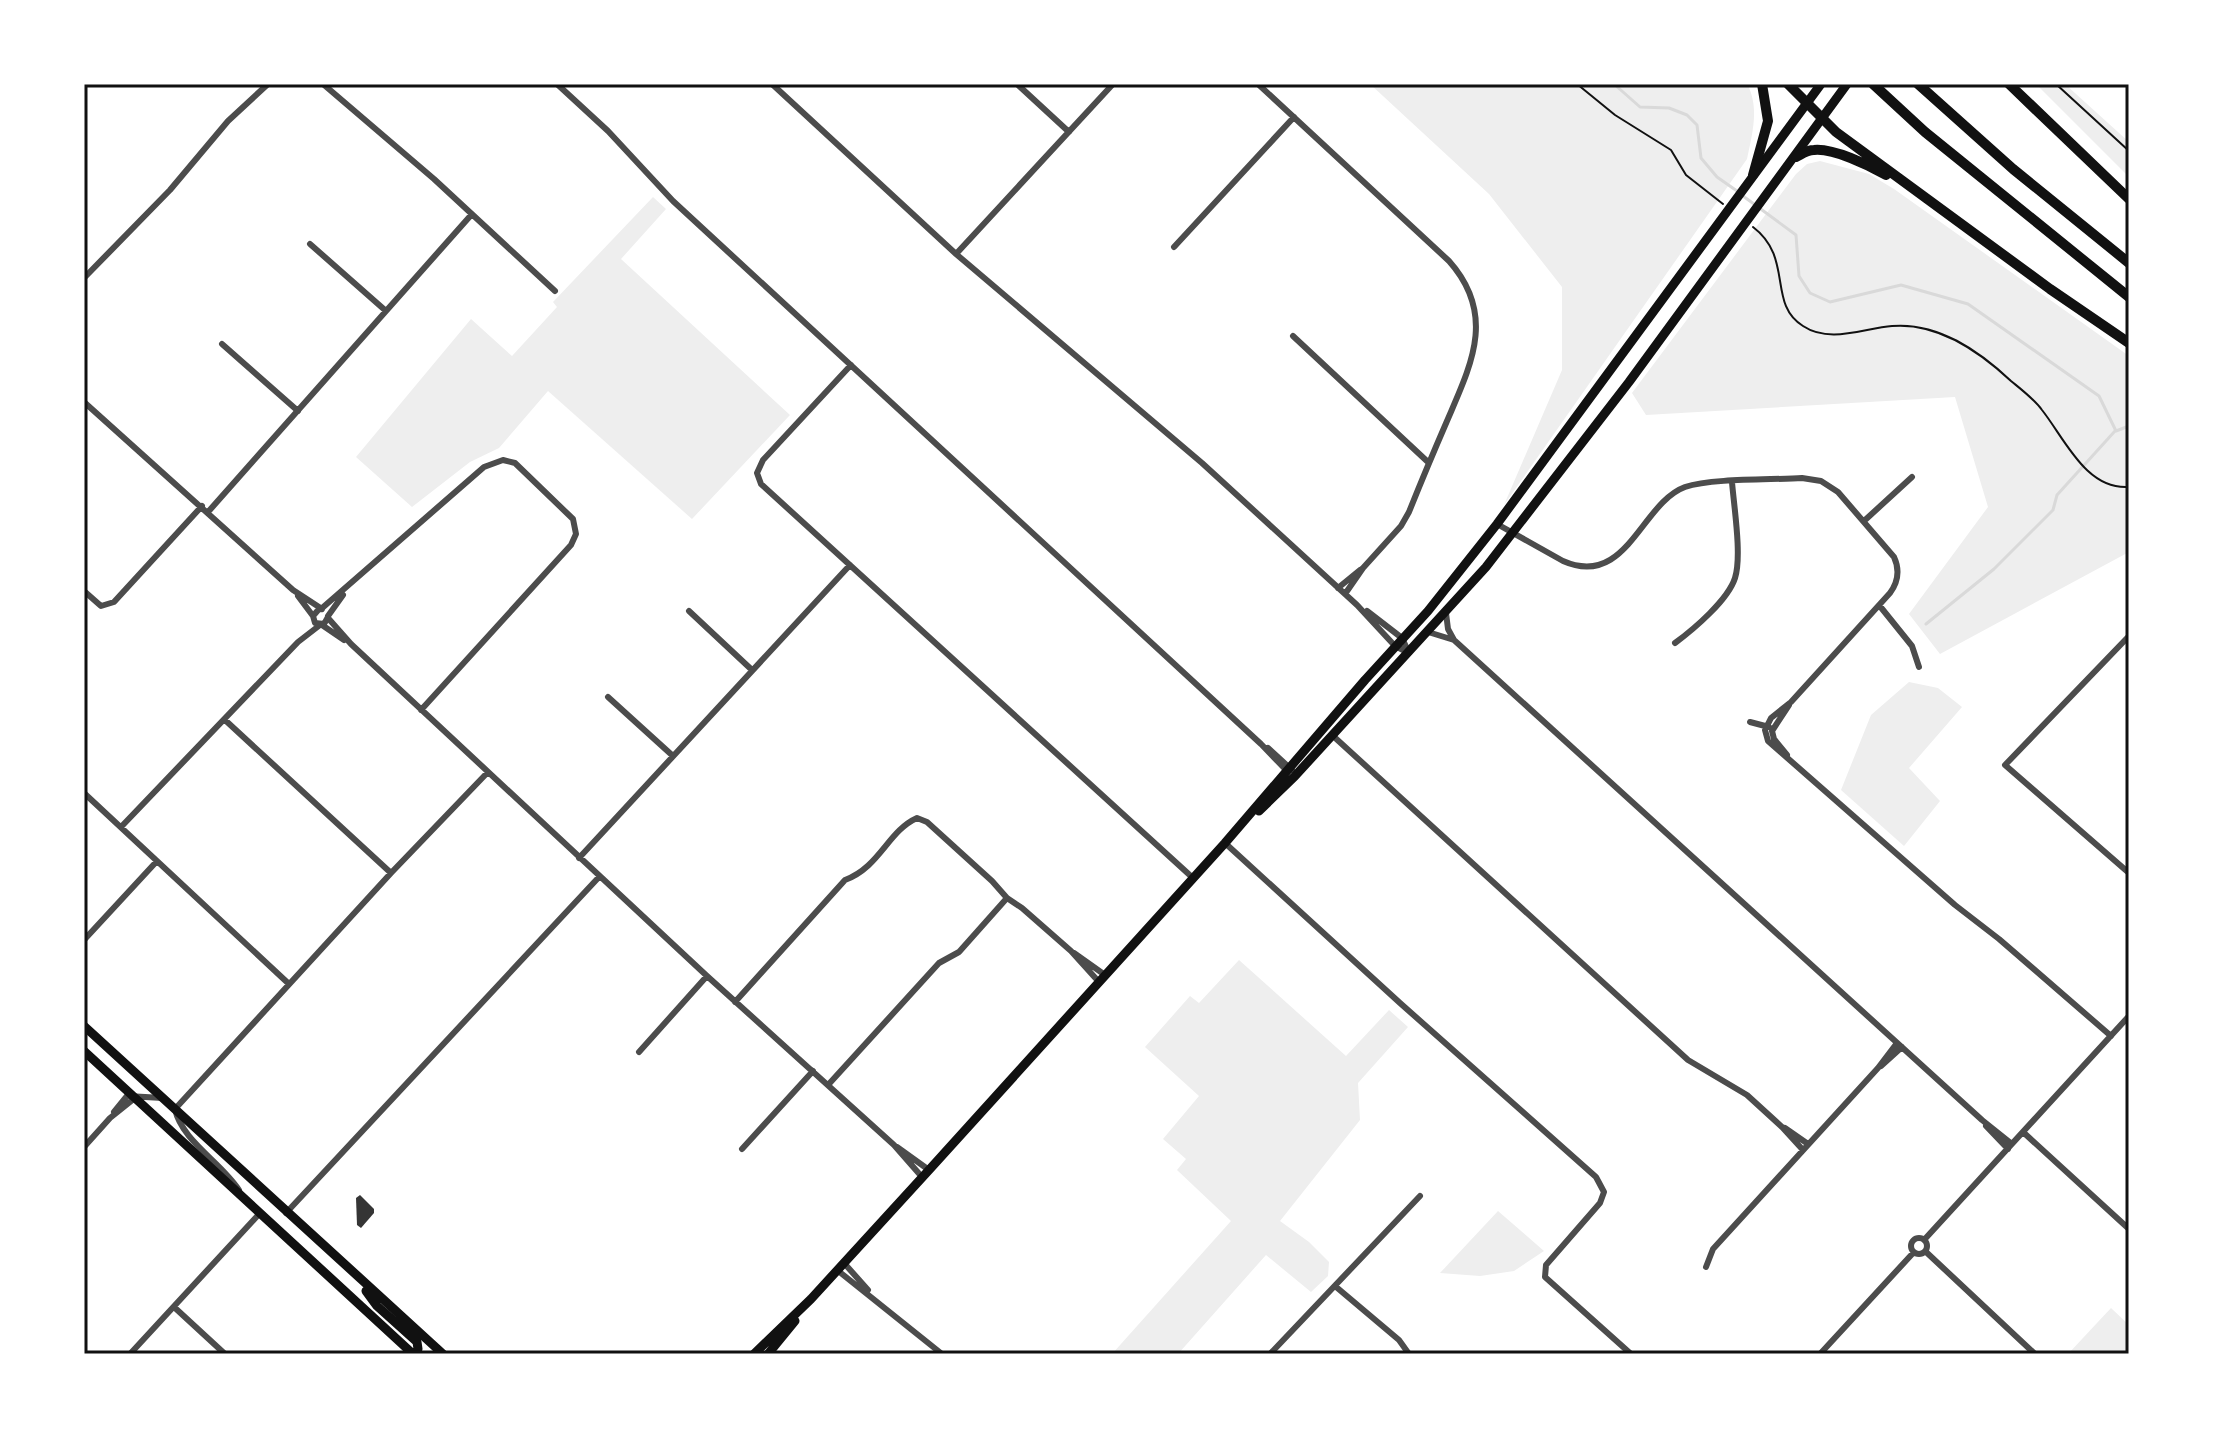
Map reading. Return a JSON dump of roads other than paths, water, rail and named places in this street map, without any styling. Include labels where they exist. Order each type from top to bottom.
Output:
[{"type":"highway","points":[[1753,175],[1768,121],[1762,84]]},
{"type":"highway","points":[[1788,84],[1823,120],[2129,343]]},
{"type":"highway","points":[[1873,84],[1925,132],[2129,297]]},
{"type":"highway","points":[[1918,84],[2013,169],[2129,263]]},
{"type":"highway","points":[[2009,84],[2129,199]]},
{"type":"highway","points":[[1796,157],[1811,150],[1822,150],[1879,171],[1926,198]]},
{"type":"main road","points":[[754,1354],[811,1299],[1102,979],[1290,771],[1324,727],[1428,611],[1497,524],[1821,84]]},
{"type":"main road","points":[[1290,771],[1332,735],[1409,653],[1513,533],[1796,157],[1847,84]]},
{"type":"main road","points":[[84,1026],[443,1354]]},
{"type":"main road","points":[[84,1051],[414,1354],[418,1349],[417,1342],[377,1306],[355,1276]]},
{"type":"main road","points":[[768,1354],[811,1299]]},
{"type":"street","points":[[84,278],[170,190],[228,121],[268,84]]},
{"type":"street","points":[[323,84],[555,291]]},
{"type":"street","points":[[557,84],[608,131],[673,201],[1290,771]]},
{"type":"street","points":[[772,84],[956,254],[1194,457],[1409,653]]},
{"type":"street","points":[[1017,84],[1069,132]]},
{"type":"street","points":[[956,254],[1113,84]]},
{"type":"street","points":[[1258,84],[1449,261],[1471,294],[1477,329],[1471,363],[1405,520],[1345,594]]},
{"type":"street","points":[[1174,247],[1294,117]]},
{"type":"street","points":[[208,512],[472,214]]},
{"type":"street","points":[[310,244],[386,311]]},
{"type":"street","points":[[1293,336],[1429,463]]},
{"type":"street","points":[[222,344],[298,411]]},
{"type":"street","points":[[851,365],[763,460],[757,473],[759,480],[1193,878]]},
{"type":"street","points":[[84,402],[293,590],[320,609],[351,644],[599,877],[926,1173]]},
{"type":"street","points":[[298,642],[320,609],[347,589],[484,467],[503,460],[515,463],[573,519],[576,534],[571,545],[421,710]]},
{"type":"street","points":[[1864,521],[1912,477]]},
{"type":"street","points":[[1497,524],[1572,565],[1599,565],[1615,556],[1679,490],[1693,485],[1816,479],[1838,492],[1891,552],[1897,565],[1895,585],[1769,728]]},
{"type":"street","points":[[1675,643],[1720,601],[1735,580],[1738,563],[1732,482]]},
{"type":"street","points":[[84,591],[101,606],[114,602],[202,506]]},
{"type":"street","points":[[579,858],[850,565]]},
{"type":"street","points":[[1338,588],[1363,568]]},
{"type":"street","points":[[121,827],[298,642],[321,625],[347,589]]},
{"type":"street","points":[[293,590],[321,625],[351,644]]},
{"type":"street","points":[[1879,605],[1912,646],[1919,667]]},
{"type":"street","points":[[689,611],[752,670]]},
{"type":"street","points":[[1446,613],[1448,629],[1454,640],[2010,1146]]},
{"type":"street","points":[[1428,632],[1454,640]]},
{"type":"street","points":[[2129,636],[2005,765],[2129,873]]},
{"type":"street","points":[[608,697],[673,756]]},
{"type":"street","points":[[225,720],[391,873]]},
{"type":"street","points":[[1750,722],[1769,728],[1791,760],[1955,905],[2008,946],[2111,1036]]},
{"type":"street","points":[[1324,727],[1688,1060],[1740,1090],[1806,1147]]},
{"type":"street","points":[[246,1200],[228,1172],[184,1131],[177,1121],[175,1109],[488,772]]},
{"type":"street","points":[[84,793],[289,984]]},
{"type":"street","points":[[735,1002],[845,880],[867,869],[906,825],[917,818],[927,822],[1007,898],[1102,979]]},
{"type":"street","points":[[1225,843],[1596,1177],[1604,1192],[1600,1203],[1546,1265],[1545,1277],[1631,1354]]},
{"type":"street","points":[[84,940],[157,861]]},
{"type":"street","points":[[286,1213],[599,877]]},
{"type":"street","points":[[828,1085],[939,963],[959,952],[1007,898]]},
{"type":"street","points":[[639,1052],[707,976]]},
{"type":"street","points":[[1924,1240],[2129,1016]]},
{"type":"street","points":[[1706,1267],[1713,1249],[1899,1045]]},
{"type":"street","points":[[742,1149],[813,1071]]},
{"type":"street","points":[[84,1147],[122,1101],[133,1096],[163,1098]]},
{"type":"street","points":[[2023,1132],[2129,1229]]},
{"type":"street","points":[[1270,1354],[1420,1196]]},
{"type":"street","points":[[130,1354],[260,1213]]},
{"type":"street","points":[[1924,1240],[1918,1238],[1911,1247],[1919,1254],[1925,1251]]},
{"type":"street","points":[[1924,1240],[1925,1251]]},
{"type":"street","points":[[1925,1251],[2035,1354]]},
{"type":"street","points":[[1820,1354],[1914,1252]]},
{"type":"street","points":[[840,1267],[942,1354]]},
{"type":"street","points":[[1335,1286],[1399,1340],[1409,1354]]},
{"type":"street","points":[[174,1307],[225,1354]]},
{"type":"waterway","points":[[1614,84],[1640,107],[1669,108],[1687,115],[1697,125],[1701,158],[1717,177],[1737,191]]},
{"type":"waterway","points":[[1743,196],[1796,235],[1799,276],[1810,293],[1830,302],[1901,285],[1968,304],[2099,396],[2116,431],[2129,426]]},
{"type":"waterway","points":[[1926,624],[1994,569],[2053,510],[2057,495],[2115,431]]}]
